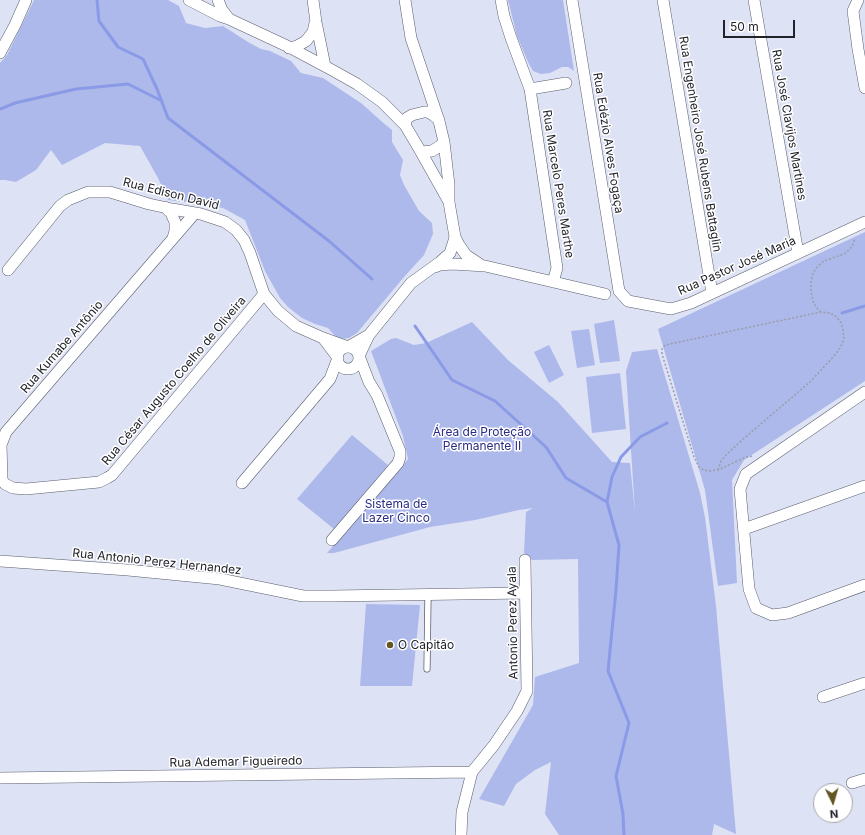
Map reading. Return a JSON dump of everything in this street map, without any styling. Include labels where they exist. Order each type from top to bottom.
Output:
[{"type":"street","points":[[0,53],[26,0]]},
{"type":"street","points":[[189,0],[220,16],[229,18],[325,66],[357,84],[382,102],[405,125],[450,202]]},
{"type":"street","points":[[218,0],[222,10],[229,18]]},
{"type":"street","points":[[313,0],[325,66]]},
{"type":"street","points":[[405,0],[411,38],[439,120],[444,142],[455,237],[459,245],[466,255],[475,262],[485,266],[605,294]]},
{"type":"street","name":"Rua Marcelo Peres Marthe","points":[[501,0],[511,38],[530,89],[557,268],[553,282]]},
{"type":"street","name":"Rua Edézio Alves Fogaça","points":[[572,0],[619,291]]},
{"type":"street","name":"Rua Engenheiro José Rubens Battaglin","points":[[663,0],[712,293]]},
{"type":"street","name":"Rua José Clavijos Martines","points":[[754,0],[798,253]]},
{"type":"street","points":[[858,0],[854,11],[858,49],[865,88]]},
{"type":"street","points":[[289,48],[306,41],[313,32],[316,22]]},
{"type":"street","points":[[530,89],[566,83]]},
{"type":"street","points":[[405,125],[407,118],[424,112],[428,112],[439,120]]},
{"type":"street","points":[[421,152],[432,151],[444,142]]},
{"type":"street","name":"Rua Edison David","points":[[8,270],[60,206],[68,200],[88,192],[110,192],[149,204],[195,213],[225,222],[236,230],[244,240],[264,294],[278,311],[296,326],[348,347]]},
{"type":"street","points":[[165,208],[171,214],[175,222],[173,238]]},
{"type":"street","name":"Rua Kumabe Antônio","points":[[5,484],[1,476],[1,446],[6,432],[195,213]]},
{"type":"street","name":"Rua Pastor José Maria","points":[[619,291],[628,301],[671,309],[691,303],[865,222]]},
{"type":"street","points":[[455,237],[449,256],[449,260],[455,264]]},
{"type":"street","points":[[242,483],[330,379],[338,358],[338,354],[341,350],[368,334],[411,283],[450,253]]},
{"type":"street","points":[[431,268],[440,265],[455,264],[485,266]]},
{"type":"street","name":"Rua César Augusto Coelho de Oliveira","points":[[5,484],[13,488],[26,490],[99,482],[112,475],[264,294]]},
{"type":"street","points":[[330,379],[356,366],[368,334]]},
{"type":"street","name":"Rua Edison David","points":[[323,338],[338,358]]},
{"type":"street","points":[[332,540],[398,463],[400,457],[400,451],[359,356],[356,350],[348,347]]},
{"type":"street","points":[[338,358],[340,365],[350,369],[369,382]]},
{"type":"street","points":[[865,392],[746,474],[740,489],[749,589],[756,608],[772,614],[788,613],[865,585]]},
{"type":"street","points":[[744,529],[865,486]]},
{"type":"street","name":"Antonio Perez Ayala","points":[[461,835],[462,812],[472,772],[494,745],[527,691],[525,560]]},
{"type":"street","name":"Rua Antonio Perez Hernandez","points":[[0,561],[128,570],[220,580],[303,596],[525,593]]},
{"type":"street","points":[[823,697],[865,683]]},
{"type":"street","name":"Rua Ademar Figueiredo","points":[[0,778],[472,772]]},
{"type":"street","points":[[852,783],[865,779]]},
{"type":"lane","points":[[426,669],[428,595]]},
{"type":"path","points":[[821,312],[812,301],[811,282],[813,273],[818,266],[824,262],[844,254],[850,249],[854,243],[853,228]]},
{"type":"path","points":[[718,470],[721,461],[727,454],[810,382],[840,348],[844,339],[843,330],[841,323],[830,313],[821,312],[670,344],[662,349],[662,354],[696,462],[699,467],[710,471],[718,470],[746,457],[754,456]]},
{"type":"green space","points":[[34,0],[168,0],[179,6],[186,23],[205,28],[223,26],[261,49],[270,51],[291,61],[301,73],[323,78],[361,103],[392,130],[392,142],[403,160],[400,175],[404,185],[419,211],[432,223],[433,234],[424,255],[357,333],[349,338],[341,339],[336,337],[328,328],[302,318],[288,307],[280,298],[265,271],[245,220],[223,208],[168,200],[158,178],[140,146],[105,143],[62,165],[51,150],[36,170],[16,182],[0,180],[0,63],[7,55]]},
{"type":"green space","points":[[508,0],[563,0],[574,71],[568,67],[562,67],[550,73],[541,74],[533,71],[517,36]]},
{"type":"green space","points":[[865,232],[865,381],[744,460],[732,480],[737,583],[718,586],[705,490],[658,329]]},
{"type":"green space","points":[[614,320],[620,361],[600,363],[594,324]]},
{"type":"green space","points":[[472,322],[508,360],[558,402],[612,462],[630,463],[635,513],[626,371],[632,352],[657,349],[700,493],[705,517],[716,606],[736,834],[714,824],[712,835],[559,835],[545,814],[551,762],[535,770],[516,784],[504,806],[479,799],[533,705],[535,677],[579,663],[578,559],[532,560],[524,553],[526,512],[533,508],[475,520],[430,527],[334,553],[327,553],[408,459],[403,436],[371,351],[391,339],[396,338],[414,345],[426,343]]},
{"type":"green space","points":[[589,329],[595,365],[577,368],[571,331]]},
{"type":"green space","points":[[549,345],[564,375],[549,383],[534,352]]},
{"type":"green space","points":[[620,373],[626,429],[592,433],[586,377]]},
{"type":"green space","points":[[352,435],[388,465],[334,529],[297,499]]},
{"type":"green space","name":"O Capitão","points":[[366,604],[420,605],[412,686],[360,686]]},
{"type":"waterway","points":[[97,0],[99,21],[118,47],[143,59],[168,118],[329,241],[372,279]]},
{"type":"waterway","points":[[0,109],[15,103],[76,89],[128,84],[162,101]]},
{"type":"waterway","points":[[842,313],[865,306]]},
{"type":"waterway","points":[[415,326],[452,380],[495,401],[546,447],[566,478],[607,502],[619,545],[608,671],[629,723],[616,776],[623,814],[624,835]]},
{"type":"waterway","points":[[607,502],[612,477],[621,457],[640,437],[667,423]]},
{"type":"place","name":"O Capitão","points":[[390,645]]},
{"type":"park label","name":"Área de Proteção Permanente II","points":[[482,439]]},
{"type":"park label","name":"Sistema de Lazer Cinco","points":[[396,511]]}]
